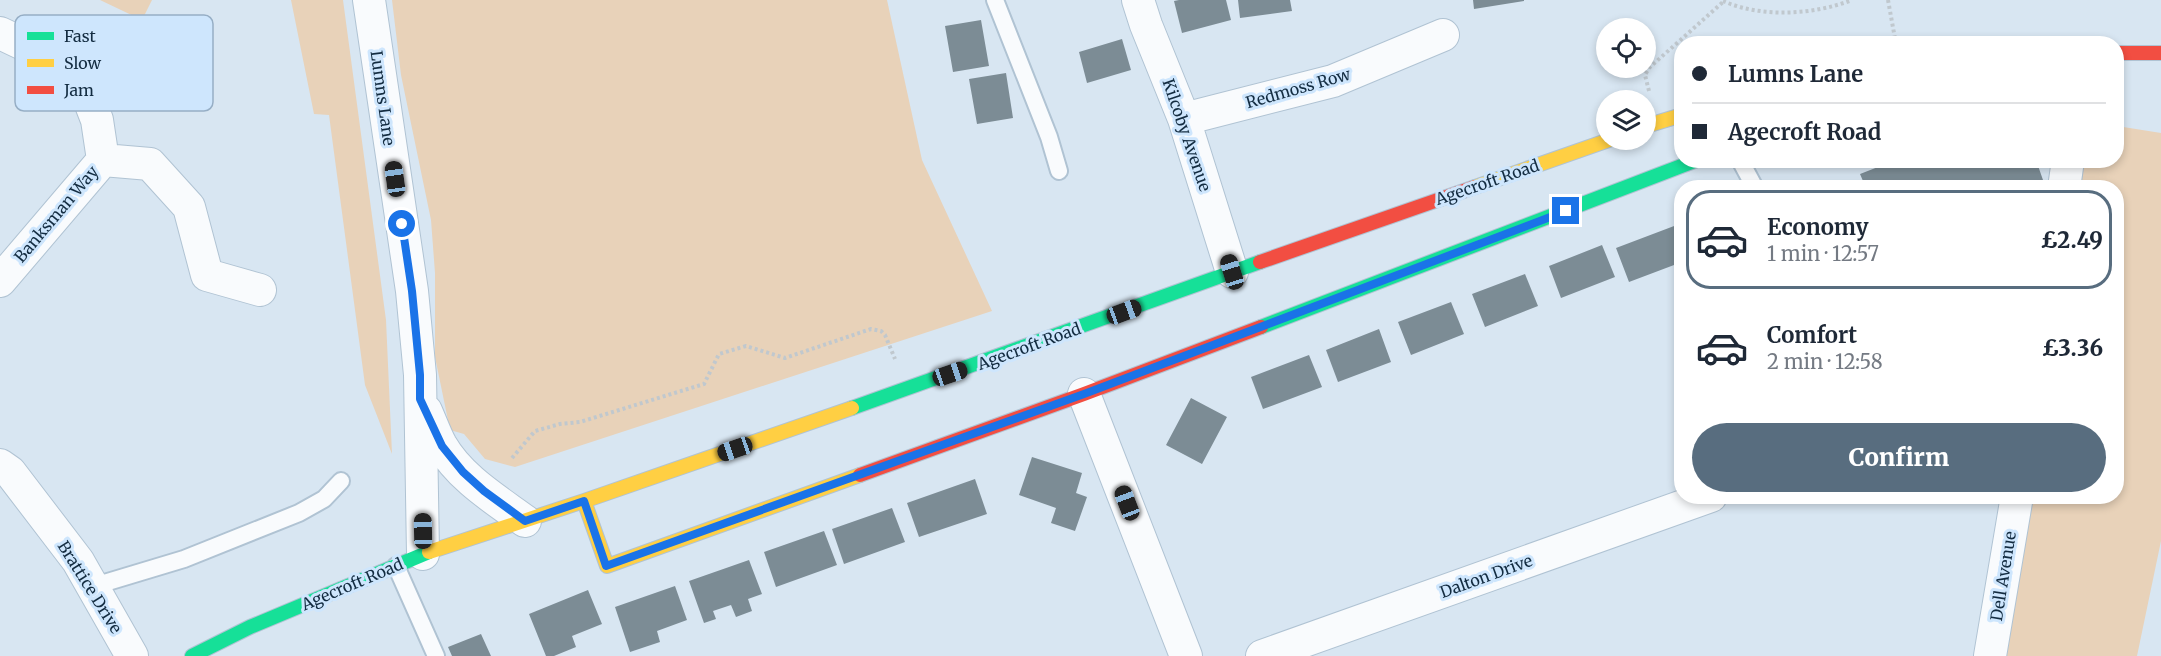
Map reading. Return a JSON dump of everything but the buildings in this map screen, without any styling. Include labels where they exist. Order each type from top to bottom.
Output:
[{"type":"main road","points":[[2124,52],[2161,53]]},
{"type":"main road","points":[[1656,123],[1674,118]]},
{"type":"main road","name":"Agecroft Road","points":[[192,656],[250,627],[410,560],[907,389],[1596,144]]},
{"type":"main road","points":[[584,501],[606,566],[1084,394],[1676,168]]},
{"type":"street","name":"Lumns Lane","points":[[369,0],[412,291],[420,375],[410,560]]},
{"type":"street","name":"Kilcoby Avenue","points":[[1138,0],[1184,119],[1232,272]]},
{"type":"street","points":[[0,33],[15,40]]},
{"type":"street","name":"Redmoss Row","points":[[1184,119],[1333,81],[1443,35]]},
{"type":"street","points":[[94,111],[103,160]]},
{"type":"street","name":"Banksman Way","points":[[0,281],[103,160],[150,164],[189,207],[207,275],[261,290]]},
{"type":"street","points":[[1084,394],[1186,656]]},
{"type":"street","points":[[420,399],[442,446],[463,472],[484,491],[525,521]]},
{"type":"street","name":"Brattice Drive","points":[[0,465],[10,472],[78,561],[132,656]]},
{"type":"street","name":"Dalton Drive","points":[[1262,656],[1689,504]]},
{"type":"street","name":"Dell Avenue","points":[[1990,656],[2016,504]]},
{"type":"lane","points":[[995,0],[1049,137],[1059,171]]},
{"type":"lane","points":[[92,587],[184,559],[299,513],[324,499],[341,481]]},
{"type":"lane","points":[[410,560],[436,656]]},
{"type":"path","points":[[1684,36],[1723,1],[1755,9],[1797,12],[1811,11],[1852,0]]},
{"type":"path","points":[[1888,0],[1895,36]]},
{"type":"path","points":[[1647,90],[1645,75],[1649,68],[1674,45]]},
{"type":"path","points":[[512,458],[535,431],[560,424],[580,422],[704,384],[719,354],[746,346],[784,358],[871,329],[881,331],[885,335],[907,389]]},
{"type":"shaded area","points":[[100,0],[152,0],[144,15],[132,15]]},
{"type":"shaded area","points":[[291,0],[343,0],[386,320],[392,454],[365,385],[329,115],[314,114]]},
{"type":"shaded area","points":[[392,0],[887,0],[922,160],[992,311],[515,467],[485,459],[464,434],[450,430],[435,357],[435,273],[431,220],[401,75]]},
{"type":"shaded area","points":[[2124,127],[2161,133],[2161,541],[2137,656],[2001,656],[2026,504],[2124,504],[2124,180],[2078,180],[2080,168],[2124,168]]},
{"type":"traffic: fast","points":[[1261,327],[1676,168]]},
{"type":"traffic: fast","points":[[852,408],[1260,262]]},
{"type":"traffic: fast","points":[[192,656],[250,627],[429,552]]},
{"type":"traffic: slow","points":[[1656,123],[1674,117]]},
{"type":"traffic: slow","points":[[1475,187],[1596,145]]},
{"type":"traffic: slow","points":[[429,552],[852,408]]},
{"type":"traffic: slow","points":[[584,501],[607,566],[860,475]]},
{"type":"traffic: jam","points":[[2124,53],[2161,53]]},
{"type":"traffic: jam","points":[[1260,262],[1475,187]]},
{"type":"traffic: jam","points":[[860,475],[1261,327]]},
{"type":"route","points":[[402,224],[412,291],[420,399],[442,446],[463,472],[484,491],[525,521],[584,501],[606,566],[1084,394],[1566,211]]}]
